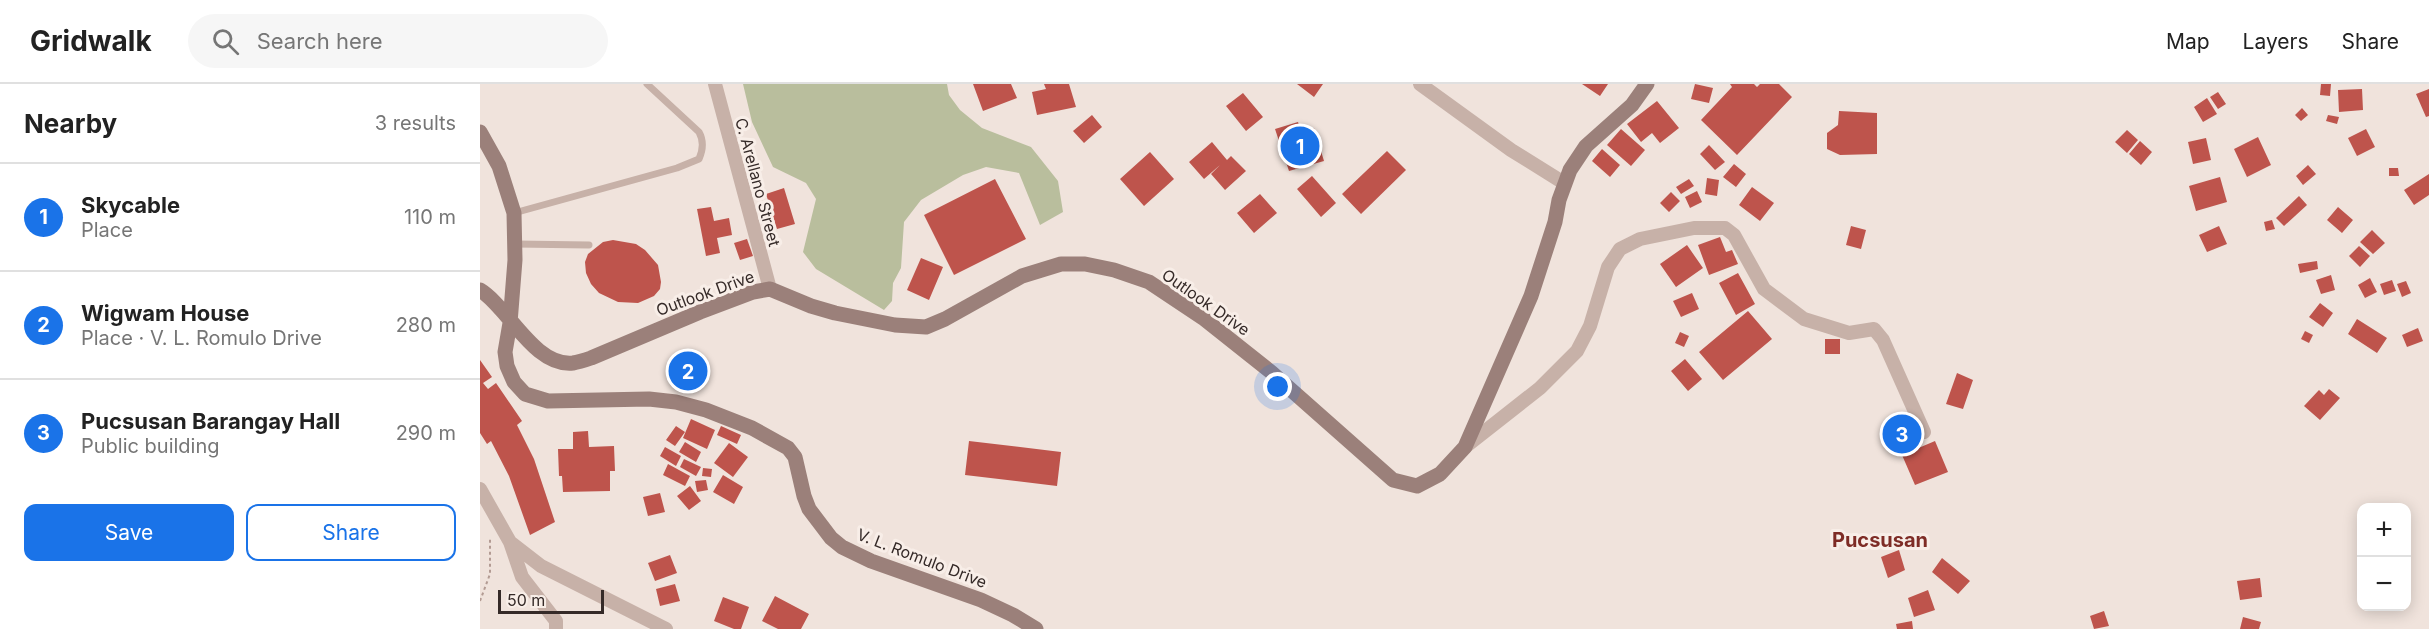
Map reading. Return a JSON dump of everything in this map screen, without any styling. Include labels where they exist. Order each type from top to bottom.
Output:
[{"type":"street","name":"C. Arellano Street","points":[[714,84],[770,289]]},
{"type":"street","points":[[1420,84],[1511,150],[1564,183]]},
{"type":"street","name":"Outlook Drive","points":[[480,290],[491,297],[510,323],[551,359],[572,363],[591,358],[733,299],[770,289],[835,313],[894,325],[926,327],[945,319],[1012,281],[1038,270],[1061,264],[1085,264],[1114,270],[1149,282],[1203,318],[1271,372],[1393,480],[1417,486],[1440,474],[1465,447],[1531,296],[1564,183],[1570,170],[1586,146],[1632,105],[1647,84]]},
{"type":"street","name":"V. L. Romulo Drive","points":[[480,132],[500,166],[514,213],[515,244],[510,323],[505,352],[507,366],[514,382],[525,394],[548,401],[649,399],[676,402],[706,410],[753,428],[788,448],[795,457],[809,508],[831,538],[842,547],[871,561],[981,600],[1013,615],[1035,629]]},
{"type":"street","points":[[1465,447],[1540,388],[1577,351],[1590,326],[1608,267],[1620,249],[1640,239],[1712,226],[1725,228],[1734,235],[1764,289],[1804,320],[1849,333],[1874,329],[1883,340],[1924,432]]},
{"type":"street","points":[[481,491],[510,542],[522,577],[556,621],[556,629]]},
{"type":"street","points":[[510,542],[540,566],[666,629]]},
{"type":"lane","points":[[514,213],[677,168],[699,159],[703,145],[699,132],[647,84]]},
{"type":"lane","points":[[515,244],[589,245]]},
{"type":"path","points":[[480,601],[490,574],[489,538],[493,512]]},
{"type":"green space","points":[[743,84],[947,84],[949,95],[960,110],[982,128],[1031,147],[1058,181],[1063,212],[1040,225],[1019,173],[986,167],[963,175],[921,200],[904,222],[901,268],[893,283],[892,301],[884,310],[816,269],[803,252],[816,199],[806,183],[773,167],[752,122]]},
{"type":"building","points":[[973,84],[1011,84],[1017,98],[983,111]]},
{"type":"building","points":[[1044,84],[1069,84],[1076,107],[1037,115],[1032,92],[1046,89]]},
{"type":"building","points":[[1297,84],[1323,84],[1314,97]]},
{"type":"building","points":[[1582,84],[1608,84],[1600,96]]},
{"type":"building","points":[[1695,84],[1713,88],[1709,103],[1691,99]]},
{"type":"building","points":[[1730,84],[1754,84],[1757,87],[1760,84],[1779,84],[1792,97],[1737,155],[1701,120],[1732,87]]},
{"type":"building","points":[[2321,84],[2331,84],[2330,96],[2320,95]]},
{"type":"building","points":[[2362,89],[2363,110],[2339,112],[2338,90]]},
{"type":"building","points":[[2429,89],[2429,116],[2426,117],[2416,94]]},
{"type":"building","points":[[2218,92],[2226,104],[2218,109],[2210,97]]},
{"type":"building","points":[[1243,93],[1263,117],[1246,131],[1226,106]]},
{"type":"building","points":[[2207,98],[2217,114],[2203,122],[2194,107]]},
{"type":"building","points":[[1657,101],[1679,128],[1660,143],[1652,133],[1641,142],[1627,124]]},
{"type":"building","points":[[2302,108],[2308,115],[2301,121],[2295,115]]},
{"type":"building","points":[[1839,111],[1877,113],[1877,154],[1840,155],[1827,149],[1827,133],[1838,125]]},
{"type":"building","points":[[1092,115],[1102,127],[1084,143],[1073,131]]},
{"type":"building","points":[[2328,115],[2339,117],[2337,124],[2326,121]]},
{"type":"building","points":[[1298,122],[1301,132],[1314,128],[1324,161],[1289,171],[1275,129]]},
{"type":"building","points":[[1621,129],[1645,150],[1631,166],[1607,145]]},
{"type":"building","points":[[2366,129],[2375,147],[2357,156],[2348,138]]},
{"type":"building","points":[[2127,130],[2138,140],[2127,153],[2115,142]]},
{"type":"building","points":[[2258,137],[2271,165],[2247,177],[2234,149]]},
{"type":"building","points":[[2206,138],[2211,160],[2193,164],[2188,142]]},
{"type":"building","points":[[2140,141],[2152,152],[2141,165],[2129,154]]},
{"type":"building","points":[[1212,142],[1227,160],[1231,156],[1246,171],[1225,190],[1211,174],[1220,165],[1204,179],[1189,162]]},
{"type":"building","points":[[1709,145],[1725,162],[1715,170],[1700,154]]},
{"type":"building","points":[[1602,149],[1620,165],[1610,177],[1592,161]]},
{"type":"building","points":[[1387,151],[1406,170],[1361,214],[1342,194]]},
{"type":"building","points":[[1150,152],[1174,179],[1144,206],[1120,179]]},
{"type":"building","points":[[1734,164],[1746,174],[1736,187],[1723,177]]},
{"type":"building","points":[[2308,165],[2316,174],[2303,185],[2296,176]]},
{"type":"building","points":[[2389,168],[2398,168],[2399,176],[2389,176]]},
{"type":"building","points":[[2429,174],[2429,195],[2414,205],[2404,190]]},
{"type":"building","points":[[1312,176],[1336,203],[1321,217],[1297,189]]},
{"type":"building","points":[[2220,177],[2227,202],[2196,211],[2189,186]]},
{"type":"building","points":[[1707,178],[1719,180],[1717,196],[1705,194]]},
{"type":"building","points":[[995,179],[1026,239],[954,275],[924,215]]},
{"type":"building","points":[[1689,179],[1694,186],[1681,194],[1676,187]]},
{"type":"building","points":[[1752,187],[1774,203],[1760,221],[1739,205]]},
{"type":"building","points":[[784,188],[795,224],[777,229],[766,194]]},
{"type":"building","points":[[1697,191],[1702,202],[1690,208],[1685,197]]},
{"type":"building","points":[[1671,192],[1680,201],[1669,212],[1660,203]]},
{"type":"building","points":[[1260,194],[1277,213],[1254,233],[1237,213]]},
{"type":"building","points":[[2299,196],[2307,205],[2284,226],[2276,218]]},
{"type":"building","points":[[711,207],[714,221],[729,218],[732,235],[717,238],[720,253],[706,256],[697,209]]},
{"type":"building","points":[[2338,207],[2353,220],[2342,233],[2327,220]]},
{"type":"building","points":[[2272,220],[2275,229],[2266,231],[2264,222]]},
{"type":"building","points":[[1851,226],[1866,230],[1861,249],[1846,245]]},
{"type":"building","points":[[2219,226],[2227,244],[2207,252],[2199,235]]},
{"type":"building","points":[[2372,230],[2385,243],[2373,254],[2360,242]]},
{"type":"building","points":[[1720,237],[1726,252],[1732,250],[1738,264],[1709,275],[1698,245]]},
{"type":"building","points":[[747,239],[753,256],[740,260],[734,243]]},
{"type":"building","points":[[613,240],[636,244],[645,250],[658,265],[661,282],[660,289],[654,296],[638,303],[618,302],[599,293],[591,284],[586,273],[585,262],[588,254],[603,242]]},
{"type":"building","points":[[1687,245],[1703,268],[1676,287],[1660,264]]},
{"type":"building","points":[[2359,246],[2370,256],[2360,267],[2349,256]]},
{"type":"building","points":[[921,258],[943,267],[929,300],[907,290]]},
{"type":"building","points":[[2317,261],[2318,269],[2300,273],[2298,264]]},
{"type":"building","points":[[1738,273],[1755,304],[1736,315],[1719,283]]},
{"type":"building","points":[[2331,275],[2335,290],[2321,294],[2316,280]]},
{"type":"building","points":[[2370,278],[2377,292],[2365,298],[2358,285]]},
{"type":"building","points":[[2392,280],[2396,291],[2384,295],[2380,284]]},
{"type":"building","points":[[2406,281],[2411,293],[2402,297],[2397,284]]},
{"type":"building","points":[[1692,293],[1699,309],[1681,317],[1673,301]]},
{"type":"building","points":[[2320,303],[2333,313],[2323,327],[2309,317]]},
{"type":"building","points":[[1748,311],[1772,339],[1723,380],[1699,352]]},
{"type":"building","points":[[2357,319],[2387,338],[2377,353],[2348,334]]},
{"type":"building","points":[[2418,328],[2423,341],[2407,347],[2402,335]]},
{"type":"building","points":[[2305,331],[2313,335],[2309,343],[2301,339]]},
{"type":"building","points":[[1680,332],[1689,336],[1684,347],[1675,343]]},
{"type":"building","points":[[1825,339],[1840,339],[1840,354],[1825,354]]},
{"type":"building","points":[[1685,359],[1702,379],[1688,391],[1671,371]]},
{"type":"building","points":[[480,360],[492,377],[483,383],[488,389],[496,383],[522,421],[517,425],[534,459],[555,522],[530,535],[509,476],[491,441],[487,444],[480,433]]},
{"type":"building","points":[[695,362],[699,376],[681,381],[677,367]]},
{"type":"building","points":[[1957,373],[1973,380],[1963,409],[1946,404]]},
{"type":"building","points":[[2329,389],[2340,398],[2320,420],[2304,406],[2319,390],[2324,395]]},
{"type":"building","points":[[1909,417],[1919,439],[1893,451],[1883,428]]},
{"type":"building","points":[[691,419],[715,430],[707,449],[683,438]]},
{"type":"building","points":[[676,426],[685,432],[675,446],[666,440]]},
{"type":"building","points":[[721,426],[741,435],[737,444],[717,435]]},
{"type":"building","points":[[588,431],[589,447],[614,446],[615,471],[610,471],[610,491],[563,492],[562,476],[559,476],[558,449],[573,449],[573,432]]},
{"type":"building","points":[[969,441],[1061,452],[1057,486],[965,475]]},
{"type":"building","points":[[1935,441],[1948,472],[1915,485],[1902,455]]},
{"type":"building","points":[[685,442],[701,452],[696,462],[679,452]]},
{"type":"building","points":[[729,443],[748,457],[733,477],[714,463]]},
{"type":"building","points":[[665,447],[681,456],[676,466],[660,456]]},
{"type":"building","points":[[684,459],[701,467],[696,476],[680,467]]},
{"type":"building","points":[[668,464],[690,476],[685,486],[663,475]]},
{"type":"building","points":[[703,468],[712,469],[711,477],[702,476]]},
{"type":"building","points":[[723,475],[743,487],[734,504],[713,492]]},
{"type":"building","points":[[706,480],[708,490],[697,492],[695,481]]},
{"type":"building","points":[[690,486],[701,501],[689,510],[677,496]]},
{"type":"building","points":[[660,493],[665,512],[648,516],[643,497]]},
{"type":"building","points":[[1899,550],[1905,570],[1888,578],[1881,557]]},
{"type":"building","points":[[670,555],[677,573],[655,581],[648,563]]},
{"type":"building","points":[[1942,558],[1970,581],[1958,594],[1932,572]]},
{"type":"building","points":[[2260,578],[2262,597],[2240,600],[2237,581]]},
{"type":"building","points":[[675,584],[680,601],[660,606],[656,589]]},
{"type":"building","points":[[1928,590],[1935,610],[1914,617],[1908,598]]},
{"type":"building","points":[[775,596],[809,614],[801,629],[778,629],[762,621]]},
{"type":"building","points":[[723,597],[749,607],[741,629],[734,629],[714,621]]},
{"type":"building","points":[[2104,611],[2109,626],[2094,629],[2090,616]]},
{"type":"building","points":[[2243,617],[2261,622],[2259,629],[2240,629]]},
{"type":"building","points":[[1912,621],[1913,629],[1897,629],[1896,624]]},
{"type":"place","name":"Skycable","points":[[1300,146]]},
{"type":"place","name":"Wigwam House","points":[[688,371]]},
{"type":"place","name":"Pucsusan Barangay Hall","points":[[1902,434]]},
{"type":"district","name":"Pucsusan","points":[[1880,540]]}]
